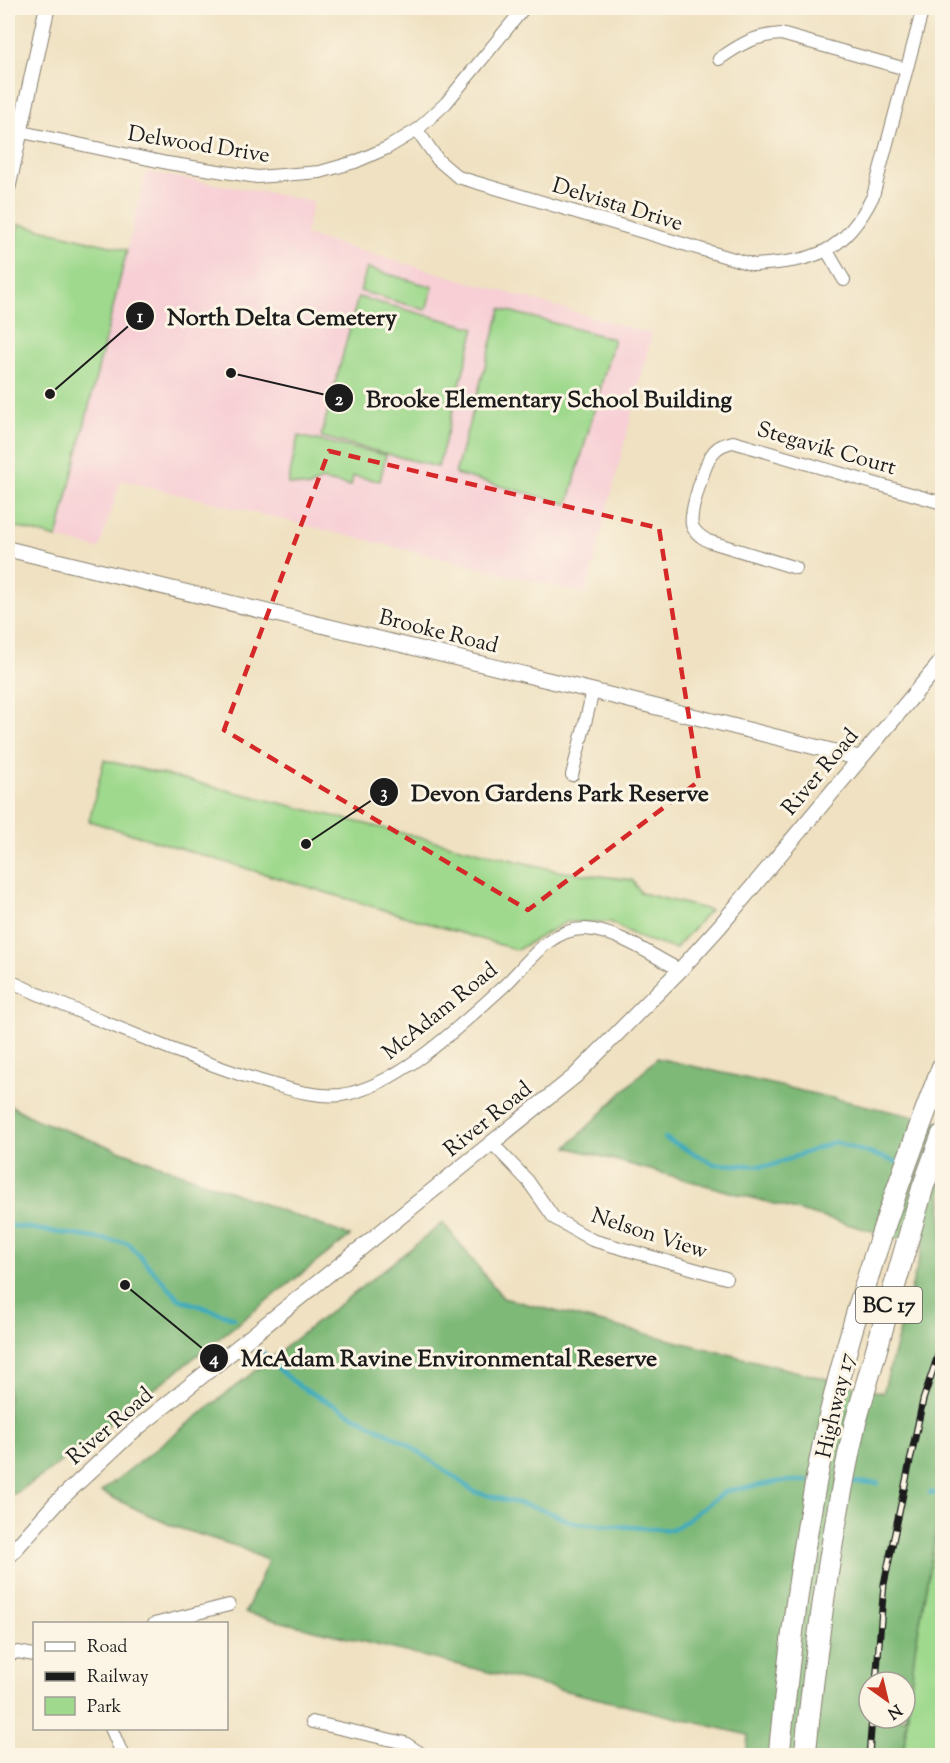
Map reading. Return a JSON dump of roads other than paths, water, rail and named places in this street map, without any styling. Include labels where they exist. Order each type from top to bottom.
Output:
[{"type":"highway","name":"Highway 17","points":[[779,1755],[788,1660],[807,1527],[829,1418],[862,1296],[897,1187],[942,1068]]},
{"type":"highway","name":"Highway 17","points":[[806,1755],[815,1658],[834,1533],[855,1424],[923,1187],[940,1141]]},
{"type":"street","points":[[8,187],[14,131],[47,8]]},
{"type":"street","name":"Delwood Drive","points":[[14,131],[167,163],[257,177],[320,172],[356,162],[387,148],[417,130],[446,103],[524,8]]},
{"type":"street","name":"Delvista Drive","points":[[417,130],[438,160],[458,177],[754,265],[790,262],[827,251],[851,231],[873,196],[923,8]]},
{"type":"street","points":[[719,59],[743,43],[761,36],[781,34],[906,69]]},
{"type":"street","points":[[827,251],[844,280]]},
{"type":"street","name":"Stegavik Court","points":[[796,568],[708,541],[699,536],[693,527],[691,516],[709,459],[714,450],[723,444],[733,442],[942,503]]},
{"type":"street","name":"Brooke Road","points":[[8,549],[859,758]]},
{"type":"street","name":"River Road","points":[[8,1557],[56,1503],[131,1433],[575,1076],[680,970],[719,927],[942,661]]},
{"type":"street","points":[[572,775],[593,691]]},
{"type":"street","name":"McAdam Road","points":[[8,980],[205,1063],[290,1089],[315,1094],[340,1095],[385,1080],[406,1067],[489,1000],[544,946],[562,934],[583,929],[602,932],[680,970]]},
{"type":"street","name":"Nelson View","points":[[492,1143],[528,1180],[554,1218],[564,1224],[592,1240],[726,1278]]},
{"type":"street","points":[[157,1622],[229,1605]]},
{"type":"street","points":[[8,1655],[18,1653],[33,1655]]},
{"type":"street","points":[[312,1722],[405,1743],[425,1755]]},
{"type":"street","points":[[112,1730],[123,1755]]},
{"type":"waterway","points":[[665,1138],[714,1164],[770,1166],[834,1142],[900,1163]]},
{"type":"waterway","points":[[933,1176],[942,1180]]},
{"type":"waterway","points":[[8,1225],[128,1243],[179,1299],[234,1318]]},
{"type":"waterway","points":[[262,1352],[300,1387],[406,1443],[475,1492],[544,1510],[574,1523],[673,1530],[726,1491],[783,1481],[809,1481]]},
{"type":"waterway","points":[[850,1482],[878,1483]]},
{"type":"waterway","points":[[930,1493],[942,1493]]},
{"type":"railway","points":[[877,1670],[884,1584],[923,1400],[942,1343]]},
{"type":"railway","points":[[869,1756],[871,1730]]},
{"type":"place","name":"Brooke Elementary School Building","points":[[231,373]]},
{"type":"place","name":"North Delta Cemetery","points":[[50,394]]},
{"type":"place","name":"Devon Gardens Park Reserve","points":[[306,844]]},
{"type":"place","name":"McAdam Ravine Environmental Reserve","points":[[125,1285]]}]
